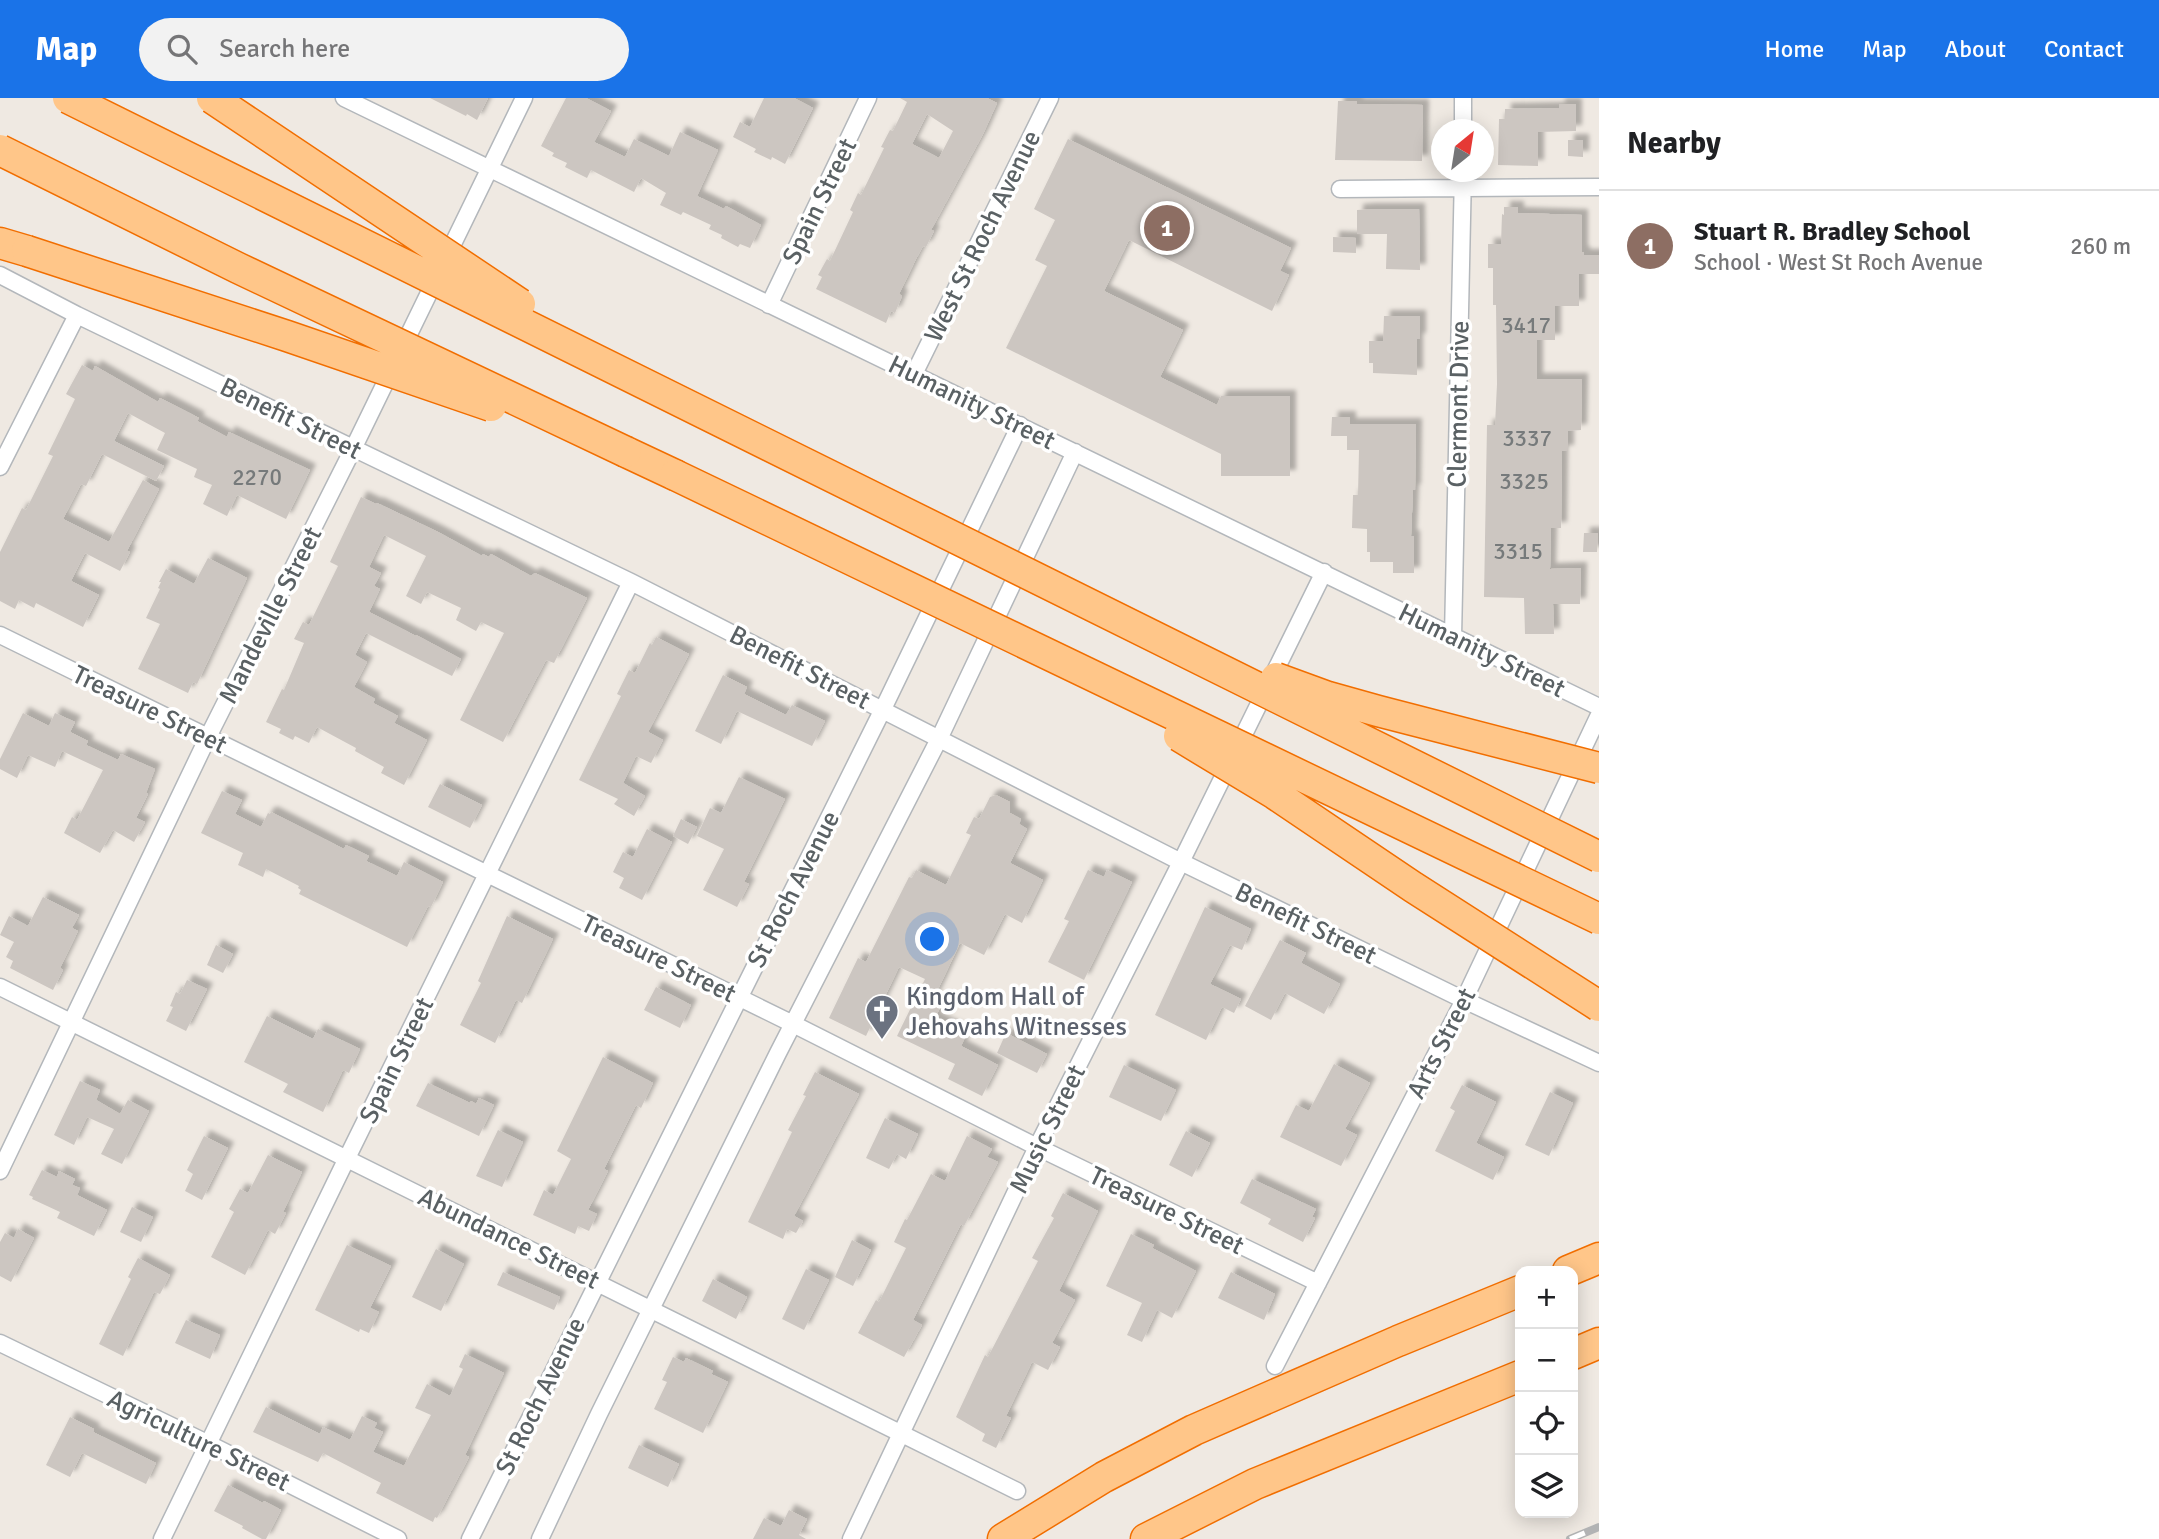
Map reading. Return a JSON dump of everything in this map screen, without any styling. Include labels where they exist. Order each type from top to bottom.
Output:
[{"type":"highway","points":[[68,98],[1599,857]]},
{"type":"highway","points":[[212,98],[613,366]]},
{"type":"highway","points":[[0,150],[238,268],[1599,919]]},
{"type":"highway","points":[[13,247],[287,336],[626,452]]},
{"type":"highway","points":[[992,555],[1278,679],[1328,697],[1599,768]]},
{"type":"highway","points":[[1022,643],[1275,793],[1413,887],[1599,1006]]},
{"type":"highway","points":[[1578,1267],[1599,1258]]},
{"type":"highway","points":[[1003,1539],[1104,1477],[1194,1430],[1515,1293]]},
{"type":"highway","points":[[1578,1352],[1599,1343]]},
{"type":"highway","points":[[1146,1539],[1255,1484],[1515,1378]]},
{"type":"street","name":"Humanity Street","points":[[344,98],[1599,706]]},
{"type":"street","name":"Mandeville Street","points":[[0,1171],[208,737],[354,447],[524,98]]},
{"type":"street","name":"Spain Street","points":[[769,305],[868,98]]},
{"type":"street","name":"West St Roch Avenue","points":[[914,374],[1050,98]]},
{"type":"street","points":[[1463,98],[1463,119]]},
{"type":"street","points":[[1340,189],[1436,182]]},
{"type":"street","name":"Clermont Drive","points":[[1453,637],[1463,182]]},
{"type":"street","points":[[1494,182],[1599,187]]},
{"type":"street","name":"Benefit Street","points":[[0,275],[77,315],[631,582],[1181,862],[1599,1063]]},
{"type":"street","points":[[0,467],[77,315]]},
{"type":"street","name":"St Roch Avenue","points":[[470,1539],[883,709],[1020,425]]},
{"type":"street","points":[[540,1539],[793,1024],[939,739],[1075,452]]},
{"type":"street","name":"Music Street","points":[[851,1539],[1037,1147],[1324,572]]},
{"type":"street","name":"Spain Street","points":[[162,1539],[631,582]]},
{"type":"street","name":"Treasure Street","points":[[0,635],[1318,1283]]},
{"type":"street","name":"Arts Street","points":[[1275,1366],[1464,1000],[1599,715]]},
{"type":"street","name":"Abundance Street","points":[[0,987],[1017,1491]]},
{"type":"street","name":"Agriculture Street","points":[[0,1343],[398,1539]]},
{"type":"building","points":[[430,98],[488,98],[477,120]]},
{"type":"building","points":[[566,98],[586,98],[611,111],[594,142],[625,157],[634,139],[669,156],[680,132],[718,150],[697,196],[724,209],[726,206],[761,225],[750,248],[740,244],[738,247],[709,229],[711,225],[660,205],[666,193],[641,178],[634,192],[591,170],[587,178],[565,167],[567,163],[552,156],[554,153],[541,146]]},
{"type":"building","points":[[764,98],[794,98],[813,108],[785,164],[754,152],[756,149],[733,137],[740,122],[750,127]]},
{"type":"building","points":[[900,98],[987,98],[997,103],[931,230],[934,231],[926,247],[923,246],[899,294],[902,296],[895,313],[891,311],[886,323],[816,289],[822,277],[818,275],[827,259],[830,261],[853,212],[850,210],[858,193],[861,195],[884,148],[881,147],[890,130],[893,131],[907,102]],"holes":[[[927,114],[953,131],[939,158],[912,144]]]},
{"type":"building","points":[[1338,101],[1357,101],[1357,104],[1423,105],[1422,161],[1335,160]]},
{"type":"building","points":[[1559,104],[1576,104],[1576,131],[1538,132],[1538,166],[1498,165],[1499,119],[1505,119],[1505,109],[1559,108]]},
{"type":"building","points":[[1068,139],[1291,248],[1280,271],[1289,275],[1272,311],[1129,240],[1104,291],[1183,330],[1160,377],[1217,405],[1221,396],[1290,396],[1290,476],[1221,476],[1221,454],[1006,348],[1047,266],[1035,260],[1055,220],[1034,209]]},
{"type":"building","points":[[1568,140],[1583,140],[1583,157],[1568,156]]},
{"type":"building","points":[[1504,207],[1518,207],[1518,213],[1582,215],[1582,252],[1584,255],[1599,255],[1599,274],[1579,274],[1579,306],[1555,306],[1555,340],[1537,340],[1537,379],[1582,379],[1581,430],[1568,431],[1568,451],[1562,451],[1561,528],[1551,528],[1550,569],[1581,568],[1580,604],[1553,604],[1554,634],[1525,634],[1524,598],[1484,597],[1487,425],[1495,425],[1497,384],[1496,305],[1493,305],[1493,268],[1488,268],[1488,244],[1501,244]]},
{"type":"building","points":[[1419,209],[1420,270],[1386,269],[1387,234],[1357,234],[1357,210]]},
{"type":"building","points":[[1333,237],[1356,238],[1356,253],[1333,252]]},
{"type":"building","points":[[1384,316],[1420,316],[1417,375],[1373,373],[1373,363],[1369,363],[1369,341],[1383,341]]},
{"type":"building","points":[[82,365],[93,371],[95,366],[158,402],[160,398],[199,418],[197,421],[227,437],[229,432],[310,470],[286,519],[237,495],[227,516],[203,504],[212,485],[194,477],[197,469],[157,450],[165,433],[128,413],[114,441],[164,466],[156,481],[102,454],[86,486],[81,484],[63,519],[109,542],[143,480],[159,489],[127,551],[130,552],[120,571],[85,553],[71,581],[99,595],[83,627],[36,603],[34,608],[19,600],[15,609],[0,601],[0,552],[22,508],[26,510],[53,456],[48,454],[75,399],[66,394]]},
{"type":"building","points":[[1332,417],[1350,417],[1350,424],[1416,424],[1411,536],[1414,536],[1414,573],[1393,573],[1393,562],[1370,562],[1367,529],[1352,528],[1353,495],[1358,495],[1359,450],[1347,450],[1347,436],[1331,436]]},
{"type":"building","points":[[361,497],[438,532],[482,556],[483,554],[489,557],[491,554],[531,576],[535,573],[587,598],[554,663],[546,660],[503,742],[460,720],[504,633],[481,622],[476,631],[456,620],[461,608],[427,592],[421,604],[406,596],[426,556],[384,535],[369,567],[381,573],[374,586],[380,589],[369,612],[461,659],[452,676],[366,633],[355,655],[367,662],[354,687],[375,699],[373,703],[398,716],[394,723],[427,740],[404,785],[381,773],[384,767],[355,751],[356,748],[317,727],[309,743],[295,736],[293,740],[279,733],[281,729],[266,722],[282,689],[284,690],[304,643],[294,639],[303,622],[309,625],[338,566],[330,562]]},
{"type":"building","points":[[1584,533],[1598,533],[1597,552],[1583,552]]},
{"type":"building","points":[[208,558],[247,578],[197,684],[193,682],[188,693],[138,669],[160,624],[146,618],[166,569],[194,584]]},
{"type":"building","points":[[656,637],[689,654],[648,732],[663,740],[651,763],[636,756],[623,783],[645,796],[634,816],[614,804],[618,799],[579,780],[621,696],[617,694],[629,670],[635,673],[650,643],[652,645]]},
{"type":"building","points":[[723,675],[747,687],[744,694],[786,715],[792,705],[825,721],[812,746],[737,711],[721,744],[695,731]]},
{"type":"building","points":[[23,713],[49,726],[55,713],[75,722],[70,732],[88,741],[86,745],[118,760],[121,754],[155,769],[146,793],[148,794],[136,818],[145,822],[134,842],[113,830],[100,853],[64,833],[72,817],[77,820],[103,770],[62,751],[55,767],[28,755],[17,778],[0,769],[0,759]]},
{"type":"building","points":[[739,777],[785,799],[744,882],[749,884],[737,907],[703,890],[724,849],[697,836],[710,808],[721,813]]},
{"type":"building","points":[[440,784],[482,805],[470,828],[428,807]]},
{"type":"building","points":[[222,791],[242,800],[235,814],[261,827],[271,812],[344,849],[346,845],[369,856],[366,861],[397,876],[404,862],[443,882],[407,947],[299,894],[299,886],[266,869],[263,877],[238,865],[243,853],[201,833]]},
{"type":"building","points":[[996,795],[1010,802],[1010,813],[1021,819],[1019,824],[1027,829],[1010,863],[1043,880],[1022,923],[1005,914],[984,955],[960,943],[931,1004],[940,1008],[935,1018],[967,1033],[961,1046],[998,1065],[982,1096],[948,1079],[955,1064],[897,1036],[925,979],[899,967],[866,1036],[829,1018],[858,958],[866,962],[909,877],[912,878],[916,870],[946,885],[971,835],[966,833],[974,817],[979,819],[990,797]]},
{"type":"building","points":[[681,819],[697,827],[688,844],[673,836]]},
{"type":"building","points":[[647,829],[672,842],[642,900],[619,888],[624,878],[613,872],[623,852],[633,857]]},
{"type":"building","points":[[1088,870],[1104,877],[1107,870],[1132,882],[1084,980],[1048,962],[1069,921],[1064,919]]},
{"type":"building","points":[[43,897],[79,915],[72,928],[78,931],[60,968],[63,970],[53,990],[10,968],[13,961],[6,957],[14,942],[0,935],[9,916],[28,926]]},
{"type":"building","points":[[1205,907],[1251,929],[1242,950],[1230,945],[1210,984],[1241,999],[1234,1013],[1222,1007],[1206,1040],[1155,1015]]},
{"type":"building","points":[[507,916],[553,939],[522,1003],[516,1000],[495,1043],[460,1025],[481,983],[478,981]]},
{"type":"building","points":[[1280,940],[1306,953],[1301,963],[1340,984],[1324,1014],[1285,993],[1271,1020],[1245,1006]]},
{"type":"building","points":[[216,945],[233,954],[223,973],[207,965]]},
{"type":"building","points":[[187,980],[207,989],[186,1031],[166,1021],[176,992],[180,994]]},
{"type":"building","points":[[656,987],[691,1005],[680,1028],[644,1010]]},
{"type":"building","points":[[267,1016],[313,1039],[318,1029],[360,1049],[349,1073],[343,1070],[323,1112],[283,1092],[288,1084],[244,1062]]},
{"type":"building","points":[[1006,1033],[1047,1054],[1037,1073],[997,1053]]},
{"type":"building","points":[[603,1057],[653,1083],[641,1108],[636,1105],[604,1169],[608,1171],[588,1210],[597,1214],[589,1231],[578,1226],[575,1234],[533,1215],[544,1190],[553,1195],[571,1159],[557,1151]]},
{"type":"building","points":[[1334,1064],[1370,1083],[1345,1129],[1357,1135],[1341,1166],[1280,1137],[1296,1105],[1309,1111]]},
{"type":"building","points":[[1124,1065],[1176,1090],[1161,1121],[1109,1097]]},
{"type":"building","points":[[815,1072],[859,1094],[794,1216],[803,1221],[796,1233],[787,1229],[783,1239],[748,1222],[792,1132],[788,1130]]},
{"type":"building","points":[[80,1081],[100,1090],[96,1100],[120,1114],[128,1100],[149,1111],[122,1164],[101,1154],[114,1129],[87,1117],[74,1145],[54,1135]]},
{"type":"building","points":[[428,1083],[470,1103],[471,1101],[476,1104],[479,1098],[494,1105],[479,1136],[416,1106]]},
{"type":"building","points":[[1462,1085],[1496,1102],[1476,1143],[1504,1157],[1493,1180],[1435,1151],[1455,1111],[1450,1108]]},
{"type":"building","points":[[1550,1092],[1573,1103],[1549,1156],[1525,1145]]},
{"type":"building","points":[[885,1118],[918,1134],[906,1159],[897,1154],[889,1169],[866,1158]]},
{"type":"building","points":[[498,1130],[523,1142],[502,1187],[476,1176]]},
{"type":"building","points":[[1186,1131],[1210,1143],[1192,1177],[1169,1165]]},
{"type":"building","points":[[204,1136],[228,1148],[202,1200],[185,1191],[193,1174],[187,1170]]},
{"type":"building","points":[[967,1136],[992,1149],[987,1157],[998,1162],[964,1226],[961,1224],[913,1320],[922,1325],[904,1357],[858,1333],[876,1300],[879,1302],[906,1248],[894,1242],[905,1219],[907,1220],[931,1174],[945,1181]]},
{"type":"building","points":[[268,1155],[302,1172],[275,1234],[268,1230],[245,1275],[211,1257],[234,1212],[229,1209],[240,1189],[248,1193]]},
{"type":"building","points":[[42,1170],[57,1177],[59,1171],[75,1179],[72,1185],[80,1188],[77,1195],[107,1210],[94,1236],[57,1218],[60,1212],[32,1199],[29,1195]]},
{"type":"building","points":[[1252,1179],[1316,1209],[1312,1217],[1315,1218],[1303,1242],[1268,1224],[1271,1219],[1240,1203]]},
{"type":"building","points":[[1063,1193],[1098,1211],[1059,1291],[1075,1300],[1052,1343],[1060,1347],[1048,1370],[1032,1362],[1006,1416],[1011,1418],[996,1448],[982,1441],[985,1434],[956,1417],[985,1355],[988,1357],[1038,1261],[1032,1258],[1054,1218],[1051,1216]]},
{"type":"building","points":[[132,1207],[153,1217],[141,1242],[120,1232]]},
{"type":"building","points":[[18,1229],[34,1238],[11,1282],[0,1276],[0,1242],[5,1233],[14,1238]]},
{"type":"building","points":[[1131,1234],[1196,1271],[1172,1318],[1157,1310],[1142,1342],[1127,1335],[1142,1303],[1106,1286]]},
{"type":"building","points":[[852,1240],[871,1250],[853,1286],[835,1277]]},
{"type":"building","points":[[347,1245],[391,1266],[370,1308],[379,1312],[369,1333],[360,1329],[359,1332],[315,1310]]},
{"type":"building","points":[[436,1249],[464,1264],[441,1311],[412,1297]]},
{"type":"building","points":[[138,1258],[170,1275],[160,1294],[154,1292],[123,1356],[99,1344],[131,1279],[128,1277]]},
{"type":"building","points":[[806,1269],[829,1280],[804,1330],[782,1319]]},
{"type":"building","points":[[503,1272],[560,1297],[554,1310],[497,1285]]},
{"type":"building","points":[[1231,1272],[1275,1294],[1264,1320],[1218,1298]]},
{"type":"building","points":[[713,1279],[747,1297],[736,1319],[702,1301]]},
{"type":"building","points":[[186,1320],[220,1335],[210,1359],[175,1343]]},
{"type":"building","points":[[465,1354],[504,1373],[465,1455],[469,1457],[433,1522],[376,1493],[381,1483],[323,1453],[318,1462],[253,1432],[266,1407],[320,1434],[323,1427],[350,1440],[362,1416],[377,1423],[374,1428],[383,1432],[373,1452],[404,1466],[431,1415],[415,1408],[427,1384],[450,1396],[463,1369],[459,1367]]},
{"type":"building","points":[[673,1357],[684,1362],[686,1358],[713,1371],[711,1374],[728,1382],[703,1433],[654,1409],[667,1382],[662,1380]]},
{"type":"building","points":[[70,1417],[94,1429],[93,1432],[156,1463],[146,1484],[82,1453],[70,1477],[46,1465]]},
{"type":"building","points":[[639,1445],[679,1464],[668,1487],[628,1468]]},
{"type":"building","points":[[228,1485],[281,1510],[266,1539],[214,1511]]},
{"type":"building","points":[[789,1510],[807,1519],[799,1535],[806,1539],[753,1539],[764,1518],[781,1526]]},
{"type":"railway","points":[[1570,1539],[1599,1527]]},
{"type":"place","name":"Stuart R. Bradley School","points":[[1167,228]]},
{"type":"place","name":"Kingdom Hall of Jehovahs Witnesses","points":[[882,1041]]}]
